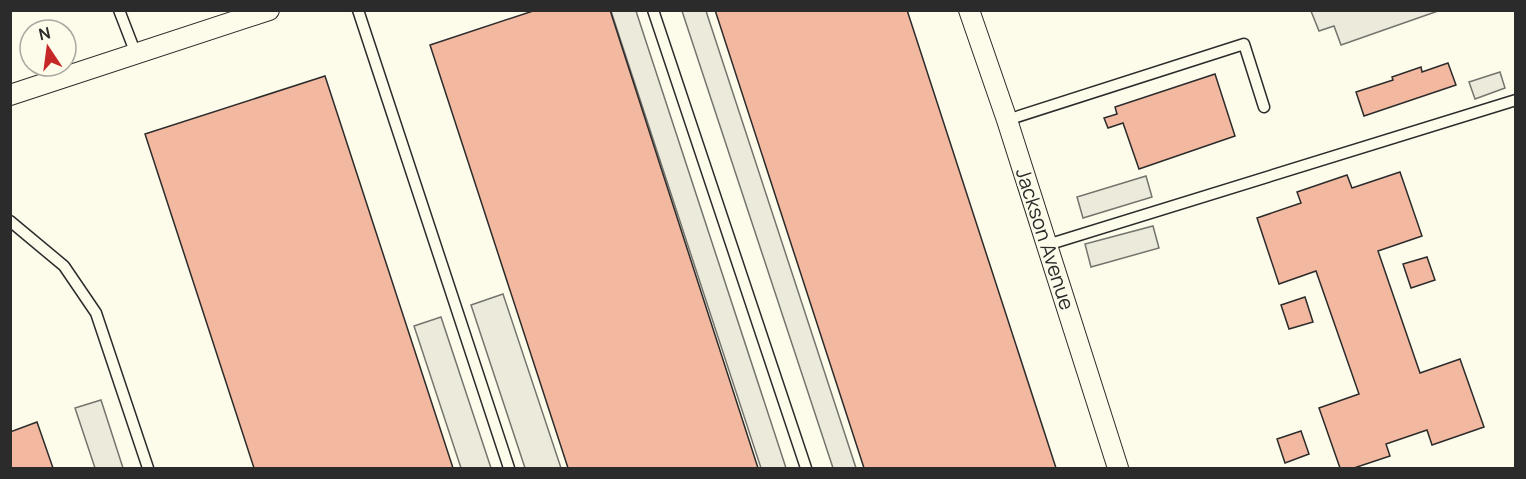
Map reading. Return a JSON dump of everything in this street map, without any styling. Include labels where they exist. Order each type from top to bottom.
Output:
[{"type":"street","points":[[10,95],[269,10]]},
{"type":"street","name":"Jackson Avenue","points":[[969,10],[1007,120],[1118,468]]},
{"type":"lane","points":[[119,10],[136,54]]},
{"type":"lane","points":[[358,10],[509,468]]},
{"type":"lane","points":[[653,10],[806,468]]},
{"type":"lane","points":[[1007,120],[1244,44],[1264,107]]},
{"type":"lane","points":[[1047,245],[1515,100]]},
{"type":"lane","points":[[10,221],[64,266],[96,313],[148,468]]},
{"type":"shaded area","points":[[1311,10],[1438,11],[1341,45],[1334,26],[1319,31]]},
{"type":"shaded area","points":[[611,11],[636,11],[786,468],[761,468]]},
{"type":"shaded area","points":[[682,11],[706,11],[856,468],[833,468]]},
{"type":"shaded area","points":[[1500,72],[1505,88],[1475,99],[1469,82]]},
{"type":"shaded area","points":[[1146,176],[1152,197],[1083,218],[1077,197]]},
{"type":"shaded area","points":[[1153,226],[1159,248],[1091,267],[1085,244]]},
{"type":"shaded area","points":[[503,294],[561,468],[525,468],[471,305]]},
{"type":"shaded area","points":[[441,317],[491,468],[461,468],[414,326]]},
{"type":"shaded area","points":[[101,400],[123,468],[95,468],[75,408]]},
{"type":"building","points":[[536,10],[610,10],[758,468],[568,468],[430,45]]},
{"type":"building","points":[[715,10],[907,10],[1056,468],[864,468]]},
{"type":"building","points":[[1448,63],[1456,85],[1364,116],[1356,92],[1393,80],[1392,77],[1421,67],[1422,72]]},
{"type":"building","points":[[1215,74],[1235,136],[1139,169],[1123,123],[1108,128],[1104,118],[1117,114],[1115,107]]},
{"type":"building","points":[[325,76],[453,468],[254,468],[145,134]]},
{"type":"building","points":[[1400,172],[1422,236],[1378,251],[1420,373],[1460,359],[1484,427],[1432,445],[1427,430],[1386,444],[1390,456],[1354,468],[1340,468],[1319,408],[1359,394],[1316,271],[1279,284],[1257,218],[1301,203],[1297,192],[1347,175],[1352,188]]},
{"type":"building","points":[[1427,257],[1435,280],[1411,288],[1403,264]]},
{"type":"building","points":[[1305,297],[1313,322],[1289,329],[1281,305]]},
{"type":"building","points":[[37,422],[53,468],[10,468],[10,432]]},
{"type":"building","points":[[1301,431],[1309,454],[1285,463],[1277,439]]}]
